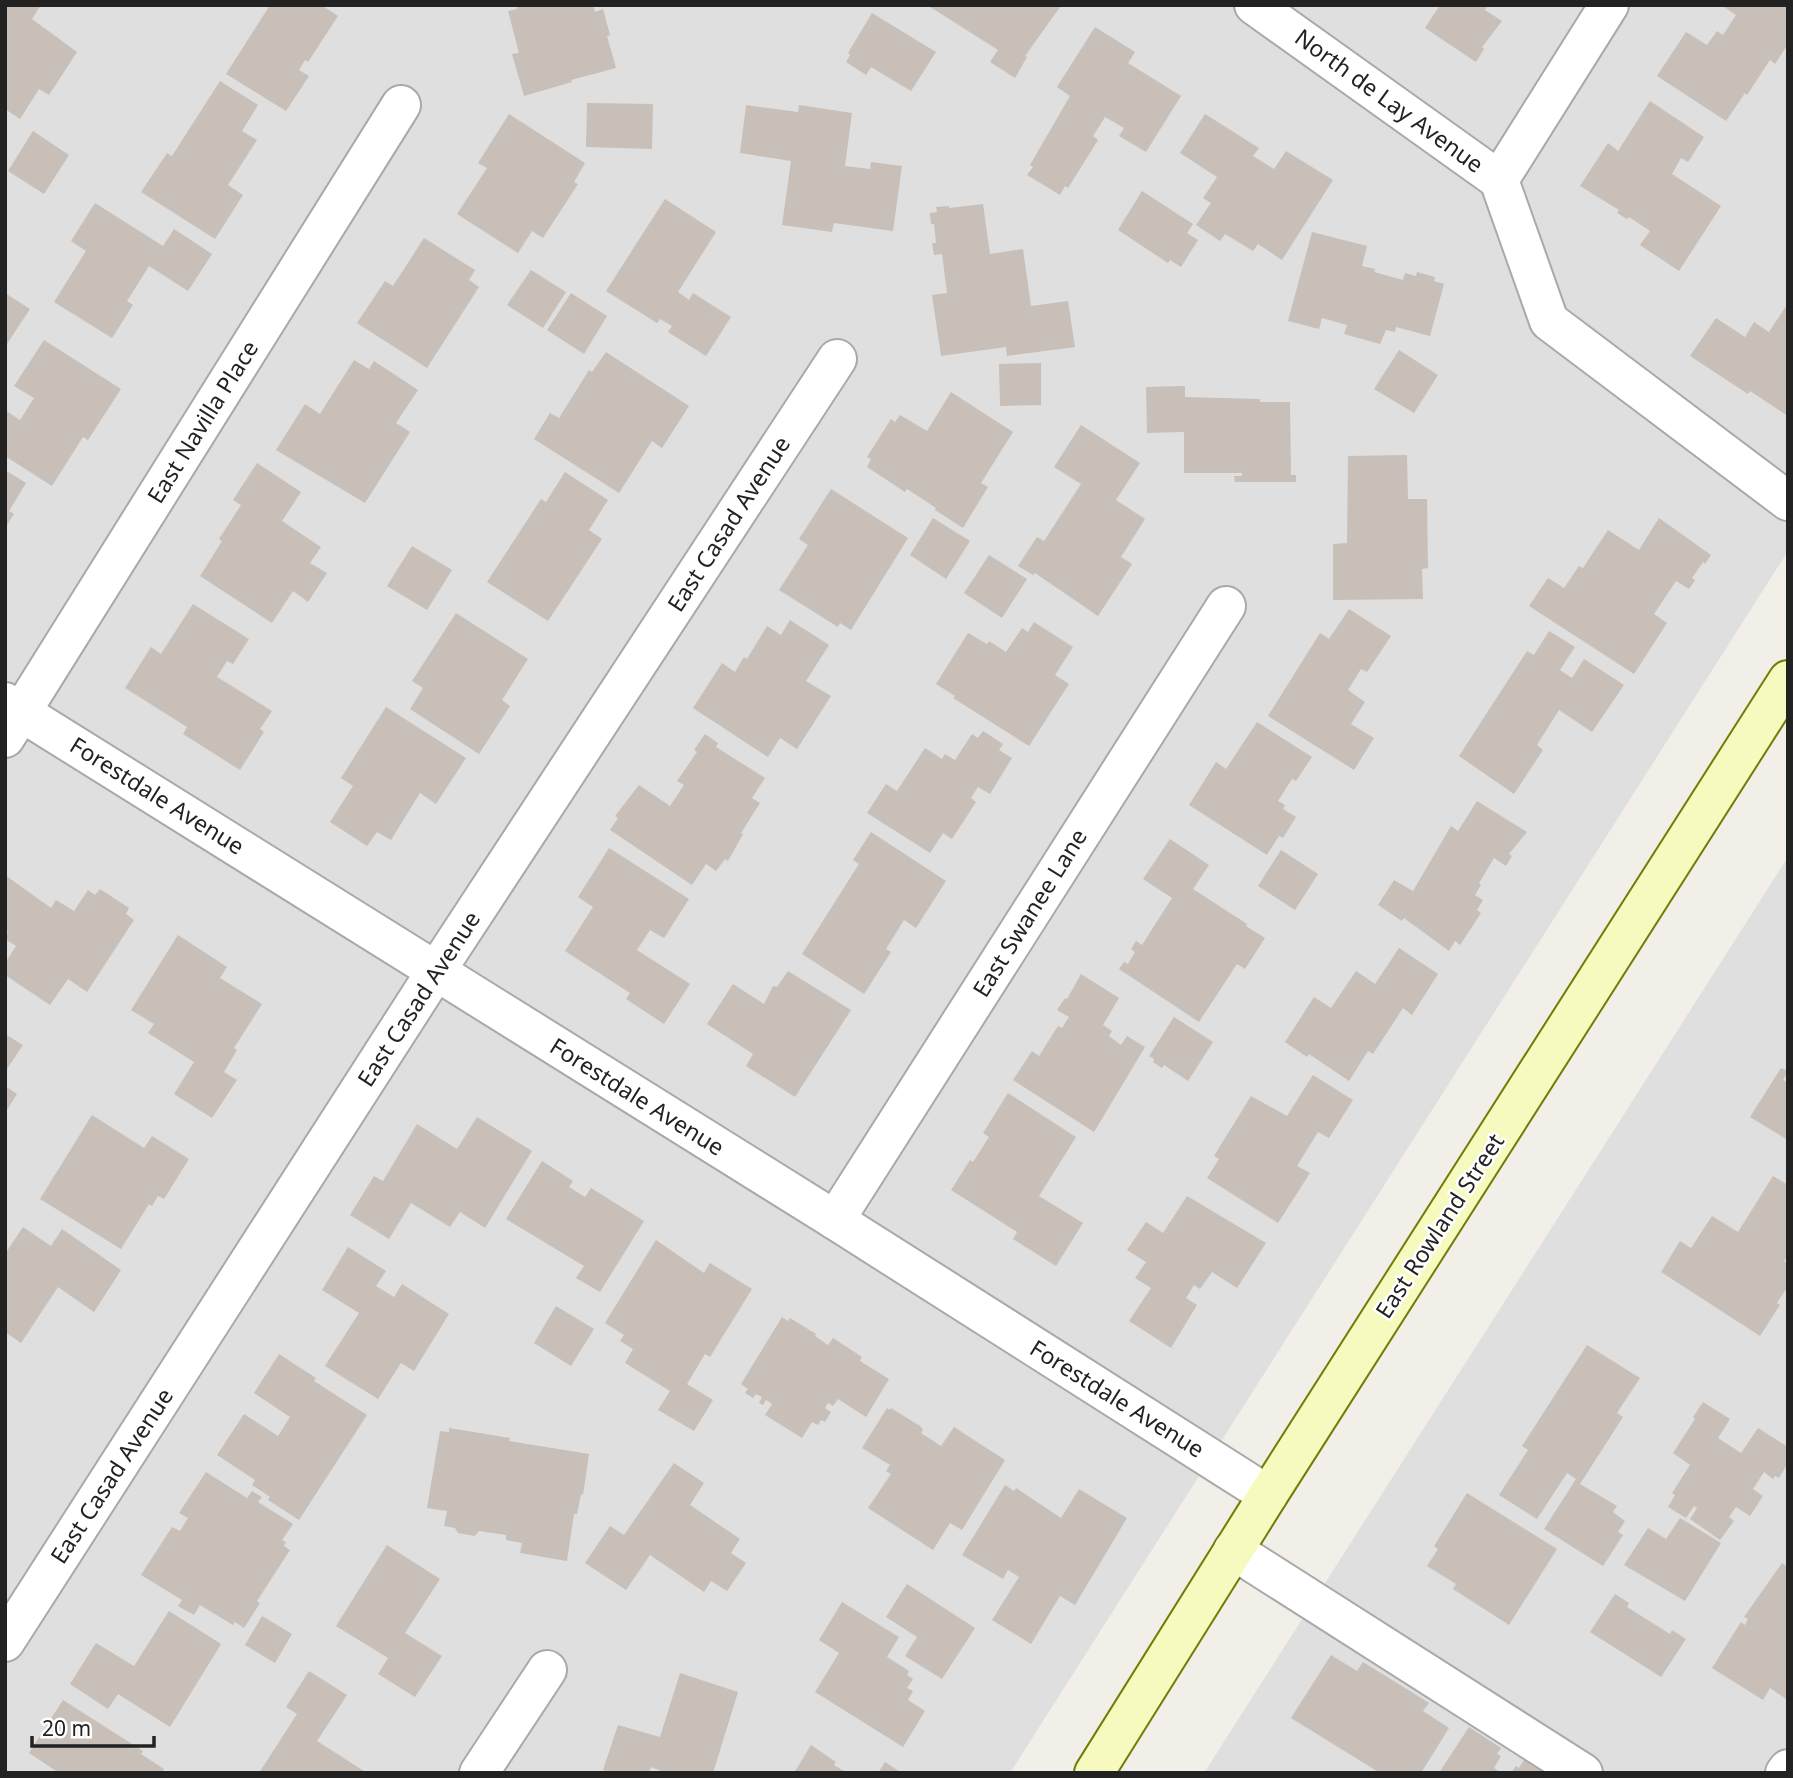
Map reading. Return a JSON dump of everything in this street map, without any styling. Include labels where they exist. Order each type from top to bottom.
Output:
[{"type":"main road","name":"East Rowland Street","points":[[1094,1773],[1233,1550],[1788,680]]},
{"type":"street","name":"North de Lay Avenue","points":[[1254,5],[1499,180],[1549,321],[1788,501]]},
{"type":"street","points":[[1499,180],[1609,5]]},
{"type":"street","name":"East Navilla Place","points":[[11,717],[401,105]]},
{"type":"street","name":"East Casad Avenue","points":[[5,1642],[436,971],[837,359]]},
{"type":"street","name":"East Swanee Lane","points":[[835,1220],[1226,606]]},
{"type":"street","name":"Forestdale Avenue","points":[[11,717],[436,971],[1268,1495]]},
{"type":"street","points":[[1233,1550],[1583,1773]]},
{"type":"street","points":[[479,1773],[547,1670]]},
{"type":"shaded area","points":[[5,5],[1788,5],[1788,551],[1010,1773],[5,1773]]},
{"type":"shaded area","points":[[1788,857],[1788,1773],[1204,1773]]},
{"type":"building","points":[[5,5],[41,5],[32,19],[77,52],[49,95],[39,89],[20,119],[5,109]]},
{"type":"building","points":[[270,5],[321,5],[338,16],[308,62],[305,60],[299,70],[309,76],[286,111],[226,74]]},
{"type":"building","points":[[517,5],[593,5],[595,12],[603,9],[616,68],[524,96],[512,54],[519,53],[508,11],[517,9]]},
{"type":"building","points":[[927,5],[1060,7],[1025,56],[1027,57],[1015,78],[990,62],[998,50]]},
{"type":"building","points":[[1440,5],[1488,5],[1485,10],[1502,21],[1482,47],[1484,49],[1476,62],[1425,28]]},
{"type":"building","points":[[1721,5],[1788,5],[1788,44],[1775,64],[1770,60],[1726,121],[1657,76],[1686,32],[1707,45],[1717,31],[1723,35],[1736,15]]},
{"type":"building","points":[[872,13],[936,52],[911,91],[871,67],[866,75],[846,62],[850,55],[848,53]]},
{"type":"building","points":[[1095,27],[1135,52],[1128,63],[1181,96],[1146,152],[1119,136],[1124,128],[1105,117],[1093,136],[1098,140],[1068,188],[1065,186],[1060,195],[1027,175],[1033,167],[1030,165],[1070,96],[1057,87]]},
{"type":"building","points":[[220,81],[258,105],[242,131],[257,140],[228,185],[243,195],[215,239],[141,192],[167,153],[172,156]]},
{"type":"building","points":[[1650,101],[1704,137],[1688,162],[1681,158],[1672,174],[1721,206],[1679,271],[1640,245],[1650,231],[1629,217],[1627,219],[1617,213],[1619,210],[1580,186],[1608,143],[1618,151]]},
{"type":"building","points":[[587,103],[653,104],[652,149],[586,147]]},
{"type":"building","points":[[746,105],[798,112],[799,105],[852,113],[845,166],[870,169],[871,162],[902,166],[893,231],[834,223],[832,232],[782,225],[791,161],[740,153]]},
{"type":"building","points":[[509,114],[585,163],[574,182],[578,184],[543,238],[532,231],[518,253],[457,214],[487,168],[478,163]]},
{"type":"building","points":[[1205,114],[1259,148],[1253,156],[1274,169],[1286,151],[1333,180],[1282,260],[1258,244],[1253,251],[1225,234],[1220,241],[1196,225],[1211,203],[1203,198],[1217,177],[1180,153]]},
{"type":"building","points":[[33,131],[69,155],[44,194],[8,171]]},
{"type":"building","points":[[1142,191],[1193,224],[1187,233],[1198,240],[1181,267],[1170,260],[1168,263],[1118,230]]},
{"type":"building","points":[[665,199],[716,232],[678,292],[689,300],[693,293],[731,317],[706,356],[668,332],[672,326],[660,319],[657,323],[606,291]]},
{"type":"building","points":[[95,203],[163,246],[174,229],[212,254],[188,291],[149,266],[127,301],[133,305],[112,338],[54,302],[86,251],[71,241]]},
{"type":"building","points":[[983,204],[990,254],[1023,249],[1031,306],[1068,301],[1075,347],[1007,356],[1006,347],[941,356],[932,295],[947,293],[942,254],[934,255],[932,243],[936,243],[930,213],[937,212],[936,207]]},
{"type":"building","points":[[1312,232],[1367,246],[1362,266],[1375,269],[1374,272],[1403,280],[1405,273],[1416,276],[1417,272],[1435,277],[1434,281],[1444,284],[1430,336],[1396,327],[1395,332],[1386,330],[1380,344],[1344,334],[1347,325],[1322,318],[1319,329],[1288,321]]},
{"type":"building","points":[[424,238],[475,270],[469,280],[479,287],[427,368],[357,323],[385,281],[393,286]]},
{"type":"building","points":[[531,270],[566,292],[543,328],[507,305]]},
{"type":"building","points":[[5,293],[30,309],[5,347]]},
{"type":"building","points":[[571,293],[607,316],[584,354],[547,330]]},
{"type":"building","points":[[1788,303],[1788,416],[1750,391],[1748,394],[1690,356],[1716,318],[1745,337],[1754,322],[1769,332]]},
{"type":"building","points":[[44,340],[121,389],[88,440],[83,437],[52,486],[5,456],[5,410],[20,420],[34,398],[14,386]]},
{"type":"building","points":[[1399,350],[1438,375],[1414,413],[1374,389]]},
{"type":"building","points":[[606,352],[689,406],[662,448],[652,441],[619,493],[534,439],[550,413],[559,418],[589,370],[592,372]]},
{"type":"building","points":[[354,360],[369,369],[374,361],[418,390],[396,423],[410,432],[365,503],[276,450],[305,404],[320,414]]},
{"type":"building","points":[[1041,363],[1041,405],[1000,406],[999,364]]},
{"type":"building","points":[[1185,386],[1185,397],[1290,402],[1291,475],[1296,475],[1296,482],[1235,482],[1234,476],[1242,476],[1242,473],[1184,473],[1184,432],[1147,433],[1146,387]]},
{"type":"building","points":[[951,392],[1013,432],[981,483],[988,487],[963,528],[907,489],[905,492],[867,467],[871,459],[867,457],[891,419],[895,422],[900,415],[927,431]]},
{"type":"building","points":[[1081,425],[1140,463],[1116,500],[1145,519],[1121,557],[1132,564],[1098,616],[1035,573],[1033,575],[1018,566],[1037,537],[1044,541],[1081,484],[1054,467]]},
{"type":"building","points":[[1407,455],[1408,499],[1427,499],[1428,568],[1422,569],[1423,599],[1333,600],[1333,544],[1347,543],[1348,456]]},
{"type":"building","points":[[257,463],[301,492],[282,521],[321,547],[310,563],[327,573],[308,602],[293,591],[272,623],[200,576],[241,505],[233,500]]},
{"type":"building","points":[[5,470],[26,483],[9,511],[14,514],[5,528]]},
{"type":"building","points":[[565,472],[608,500],[589,530],[602,539],[548,621],[487,582],[541,499],[546,502]]},
{"type":"building","points":[[831,489],[908,538],[851,630],[840,623],[838,627],[779,590],[808,545],[799,539]]},
{"type":"building","points":[[933,518],[970,541],[946,579],[910,555]]},
{"type":"building","points":[[1659,518],[1711,555],[1692,578],[1695,580],[1689,589],[1676,581],[1654,614],[1667,623],[1634,674],[1529,606],[1548,578],[1564,588],[1579,566],[1583,568],[1608,530],[1639,550]]},
{"type":"building","points":[[412,546],[452,570],[427,610],[387,586]]},
{"type":"building","points":[[989,555],[1027,579],[1002,618],[964,593]]},
{"type":"building","points":[[193,604],[249,639],[233,664],[227,661],[217,677],[272,711],[260,729],[264,732],[240,770],[183,734],[187,727],[125,688],[151,647],[161,654]]},
{"type":"building","points":[[1349,609],[1391,636],[1367,672],[1361,669],[1348,690],[1365,702],[1351,724],[1374,738],[1354,770],[1268,716],[1320,633],[1329,639]]},
{"type":"building","points":[[456,613],[528,659],[502,700],[510,706],[479,754],[410,709],[423,688],[412,681]]},
{"type":"building","points":[[790,620],[829,645],[806,681],[831,696],[797,749],[780,738],[768,757],[693,708],[722,663],[735,672],[744,657],[747,659],[767,626],[781,635]]},
{"type":"building","points":[[1034,622],[1073,647],[1055,675],[1069,684],[1029,746],[953,698],[955,696],[936,684],[968,633],[987,644],[989,641],[1006,652],[1022,628],[1028,632]]},
{"type":"building","points":[[1549,631],[1575,647],[1560,670],[1572,678],[1584,659],[1624,685],[1592,732],[1559,710],[1537,745],[1543,750],[1514,794],[1459,756],[1527,651],[1534,655]]},
{"type":"building","points":[[386,707],[466,758],[436,804],[420,793],[391,840],[377,832],[367,846],[330,822],[353,786],[341,778]]},
{"type":"building","points":[[1257,722],[1312,757],[1296,781],[1292,779],[1278,801],[1285,805],[1283,809],[1296,817],[1283,838],[1279,836],[1267,855],[1189,805],[1216,762],[1226,769]]},
{"type":"building","points":[[983,731],[1003,744],[999,750],[1012,758],[990,794],[978,787],[971,798],[976,802],[952,839],[943,833],[930,853],[867,813],[886,784],[897,791],[925,748],[942,759],[945,754],[955,760],[972,734],[978,738]]},
{"type":"building","points":[[705,734],[718,743],[716,747],[765,778],[752,798],[760,803],[741,833],[743,834],[728,861],[725,859],[716,871],[706,864],[692,885],[610,830],[618,818],[615,816],[639,785],[670,806],[684,785],[677,781],[697,752],[694,750]]},
{"type":"building","points":[[1477,801],[1527,832],[1509,854],[1512,856],[1506,866],[1494,858],[1475,895],[1483,900],[1477,910],[1481,913],[1460,945],[1455,941],[1449,951],[1404,918],[1402,921],[1378,905],[1394,880],[1413,891],[1451,826],[1458,831]]},
{"type":"building","points":[[871,832],[946,881],[916,928],[904,920],[886,949],[891,952],[864,994],[802,954],[859,864],[853,860]]},
{"type":"building","points":[[1170,839],[1209,865],[1193,889],[1265,938],[1245,969],[1237,964],[1199,1022],[1119,969],[1124,962],[1128,964],[1135,952],[1131,949],[1136,941],[1142,945],[1172,898],[1143,879]]},
{"type":"building","points":[[609,848],[689,899],[664,938],[650,930],[637,950],[690,984],[664,1024],[626,999],[630,993],[565,951],[593,907],[578,897]]},
{"type":"building","points":[[1281,850],[1318,874],[1295,910],[1258,886]]},
{"type":"building","points":[[5,875],[51,908],[56,900],[74,911],[88,890],[95,895],[100,889],[129,908],[126,914],[134,920],[87,992],[68,979],[50,1005],[5,975],[5,963],[16,946],[5,939],[8,932],[5,930]]},
{"type":"building","points":[[178,935],[227,967],[220,978],[262,1004],[234,1048],[237,1050],[224,1072],[237,1080],[212,1118],[174,1094],[194,1062],[148,1033],[154,1024],[131,1010]]},
{"type":"building","points":[[1399,948],[1438,974],[1412,1015],[1403,1008],[1373,1054],[1368,1051],[1349,1081],[1309,1054],[1307,1057],[1285,1042],[1314,997],[1331,1008],[1356,971],[1375,984]]},
{"type":"building","points":[[788,971],[851,1010],[795,1097],[746,1066],[753,1054],[707,1024],[733,984],[764,1004],[773,986],[777,987]]},
{"type":"building","points":[[1081,974],[1119,998],[1103,1025],[1112,1031],[1109,1036],[1121,1045],[1127,1036],[1145,1047],[1094,1132],[1013,1080],[1032,1051],[1039,1056],[1058,1026],[1062,1028],[1069,1017],[1057,1010],[1065,998],[1067,999]]},
{"type":"building","points":[[1174,1017],[1213,1042],[1188,1081],[1164,1065],[1162,1068],[1149,1056]]},
{"type":"building","points":[[5,1034],[23,1045],[5,1072]]},
{"type":"building","points":[[1781,1068],[1788,1071],[1783,1080],[1788,1083],[1786,1139],[1750,1117]]},
{"type":"building","points":[[1313,1075],[1353,1100],[1329,1138],[1318,1132],[1297,1166],[1310,1173],[1278,1223],[1207,1178],[1219,1159],[1214,1156],[1251,1096],[1287,1116]]},
{"type":"building","points":[[5,1086],[17,1094],[5,1113]]},
{"type":"building","points":[[1008,1093],[1076,1137],[1039,1196],[1083,1223],[1056,1266],[1013,1239],[1017,1232],[951,1190],[989,1137],[983,1133]]},
{"type":"building","points":[[92,1115],[144,1148],[152,1136],[189,1159],[164,1199],[158,1196],[152,1206],[149,1204],[121,1249],[40,1199]]},
{"type":"building","points":[[477,1117],[532,1151],[485,1228],[460,1212],[450,1227],[411,1203],[389,1239],[350,1215],[374,1176],[383,1181],[417,1124],[457,1149]]},
{"type":"building","points":[[542,1161],[573,1181],[569,1187],[585,1197],[591,1188],[644,1221],[600,1292],[576,1278],[584,1266],[506,1219]]},
{"type":"building","points":[[1773,1176],[1788,1185],[1788,1255],[1784,1261],[1788,1264],[1788,1286],[1777,1303],[1780,1305],[1760,1336],[1661,1272],[1680,1241],[1691,1248],[1712,1216],[1738,1232]]},
{"type":"building","points":[[1187,1196],[1266,1243],[1237,1288],[1212,1272],[1200,1289],[1194,1285],[1186,1298],[1197,1305],[1171,1348],[1129,1321],[1151,1288],[1135,1278],[1146,1262],[1127,1250],[1146,1222],[1163,1233]]},
{"type":"building","points":[[23,1227],[51,1246],[62,1229],[121,1270],[94,1312],[58,1287],[21,1343],[5,1332],[5,1254]]},
{"type":"building","points":[[656,1240],[704,1273],[710,1263],[752,1289],[710,1357],[705,1354],[687,1384],[713,1400],[694,1431],[658,1410],[670,1391],[625,1363],[633,1349],[620,1341],[624,1335],[605,1323]]},
{"type":"building","points":[[348,1247],[386,1271],[376,1286],[394,1297],[402,1284],[449,1314],[414,1371],[401,1363],[378,1399],[325,1366],[359,1313],[322,1290]]},
{"type":"building","points":[[556,1306],[594,1329],[571,1366],[534,1343]]},
{"type":"building","points":[[782,1317],[788,1321],[790,1318],[828,1345],[833,1338],[862,1357],[860,1361],[889,1379],[866,1417],[838,1399],[833,1406],[828,1403],[825,1408],[831,1412],[825,1422],[821,1420],[818,1425],[812,1422],[802,1438],[765,1415],[772,1404],[766,1400],[763,1405],[759,1403],[762,1397],[756,1394],[753,1398],[745,1393],[748,1389],[741,1384]]},
{"type":"building","points":[[1587,1345],[1640,1378],[1617,1413],[1623,1417],[1580,1484],[1617,1506],[1613,1512],[1625,1521],[1618,1532],[1623,1535],[1603,1566],[1544,1529],[1576,1479],[1567,1473],[1537,1519],[1499,1495],[1528,1450],[1522,1446]]},
{"type":"building","points":[[279,1354],[316,1378],[314,1381],[367,1415],[299,1520],[268,1500],[270,1497],[252,1485],[255,1480],[217,1455],[244,1414],[278,1436],[290,1417],[254,1393]]},
{"type":"building","points":[[1703,1402],[1730,1419],[1718,1438],[1741,1453],[1758,1428],[1788,1447],[1788,1463],[1779,1478],[1775,1476],[1773,1479],[1764,1472],[1753,1489],[1763,1496],[1750,1516],[1736,1507],[1729,1517],[1734,1521],[1720,1540],[1690,1519],[1697,1508],[1694,1506],[1686,1518],[1668,1507],[1675,1495],[1672,1493],[1690,1465],[1673,1453]]},
{"type":"building","points":[[887,1408],[920,1426],[923,1430],[921,1433],[941,1446],[954,1427],[1005,1460],[962,1530],[950,1523],[933,1550],[868,1508],[891,1474],[886,1471],[890,1465],[862,1448]]},
{"type":"building","points":[[449,1428],[589,1454],[583,1495],[581,1494],[577,1514],[574,1514],[567,1561],[520,1553],[522,1543],[506,1540],[506,1535],[479,1531],[475,1536],[458,1533],[455,1528],[444,1526],[447,1511],[427,1508],[440,1431],[449,1432]]},
{"type":"building","points":[[674,1463],[704,1483],[690,1505],[740,1539],[731,1553],[746,1563],[727,1591],[711,1581],[704,1592],[650,1555],[626,1590],[585,1563],[610,1526],[624,1535]]},
{"type":"building","points":[[206,1472],[247,1498],[252,1491],[262,1497],[258,1502],[293,1524],[282,1540],[286,1542],[284,1546],[290,1550],[257,1601],[260,1603],[244,1628],[235,1622],[233,1625],[200,1605],[194,1615],[178,1606],[182,1600],[141,1575],[172,1527],[180,1531],[188,1518],[179,1513]]},
{"type":"building","points":[[1005,1485],[1014,1491],[1016,1488],[1061,1518],[1079,1489],[1127,1518],[1075,1605],[1060,1596],[1031,1644],[992,1620],[1019,1577],[1008,1570],[1003,1579],[962,1555]]},
{"type":"building","points":[[1467,1493],[1557,1549],[1509,1625],[1453,1589],[1456,1584],[1427,1566],[1438,1549],[1434,1546]]},
{"type":"building","points":[[1680,1518],[1721,1543],[1685,1601],[1624,1565],[1648,1528],[1666,1539]]},
{"type":"building","points":[[387,1545],[440,1579],[405,1633],[442,1656],[415,1697],[378,1674],[388,1658],[336,1626]]},
{"type":"building","points":[[1782,1563],[1788,1567],[1788,1697],[1786,1699],[1770,1688],[1763,1700],[1712,1668],[1741,1622],[1745,1625],[1748,1619],[1744,1617]]},
{"type":"building","points":[[907,1584],[975,1628],[942,1679],[905,1656],[917,1637],[886,1617]]},
{"type":"building","points":[[1615,1594],[1629,1603],[1627,1607],[1670,1634],[1672,1630],[1686,1639],[1661,1677],[1590,1632]]},
{"type":"building","points":[[842,1602],[899,1637],[887,1657],[909,1671],[907,1675],[913,1679],[907,1688],[913,1691],[908,1700],[925,1711],[903,1747],[815,1692],[839,1653],[819,1640]]},
{"type":"building","points":[[169,1611],[221,1644],[170,1727],[118,1694],[108,1709],[70,1684],[96,1643],[134,1666]]},
{"type":"building","points":[[262,1616],[292,1634],[275,1663],[245,1645]]},
{"type":"building","points":[[1331,1655],[1357,1671],[1363,1662],[1429,1703],[1423,1711],[1449,1728],[1421,1773],[1380,1773],[1291,1718]]},
{"type":"building","points":[[309,1671],[347,1695],[317,1741],[367,1773],[259,1773],[297,1714],[286,1707]]},
{"type":"building","points":[[680,1673],[738,1692],[713,1773],[666,1773],[651,1767],[649,1773],[613,1773],[603,1770],[618,1725],[660,1737]]},
{"type":"building","points":[[63,1700],[143,1751],[141,1754],[164,1769],[162,1773],[59,1773],[29,1753]]},
{"type":"building","points":[[1469,1727],[1501,1748],[1497,1754],[1501,1756],[1494,1768],[1501,1773],[1439,1773]]},
{"type":"building","points":[[811,1745],[836,1762],[834,1765],[847,1773],[794,1773]]},
{"type":"building","points":[[1524,1760],[1544,1773],[1511,1773],[1516,1766],[1519,1768]]},
{"type":"building","points":[[885,1762],[902,1773],[878,1773]]}]
